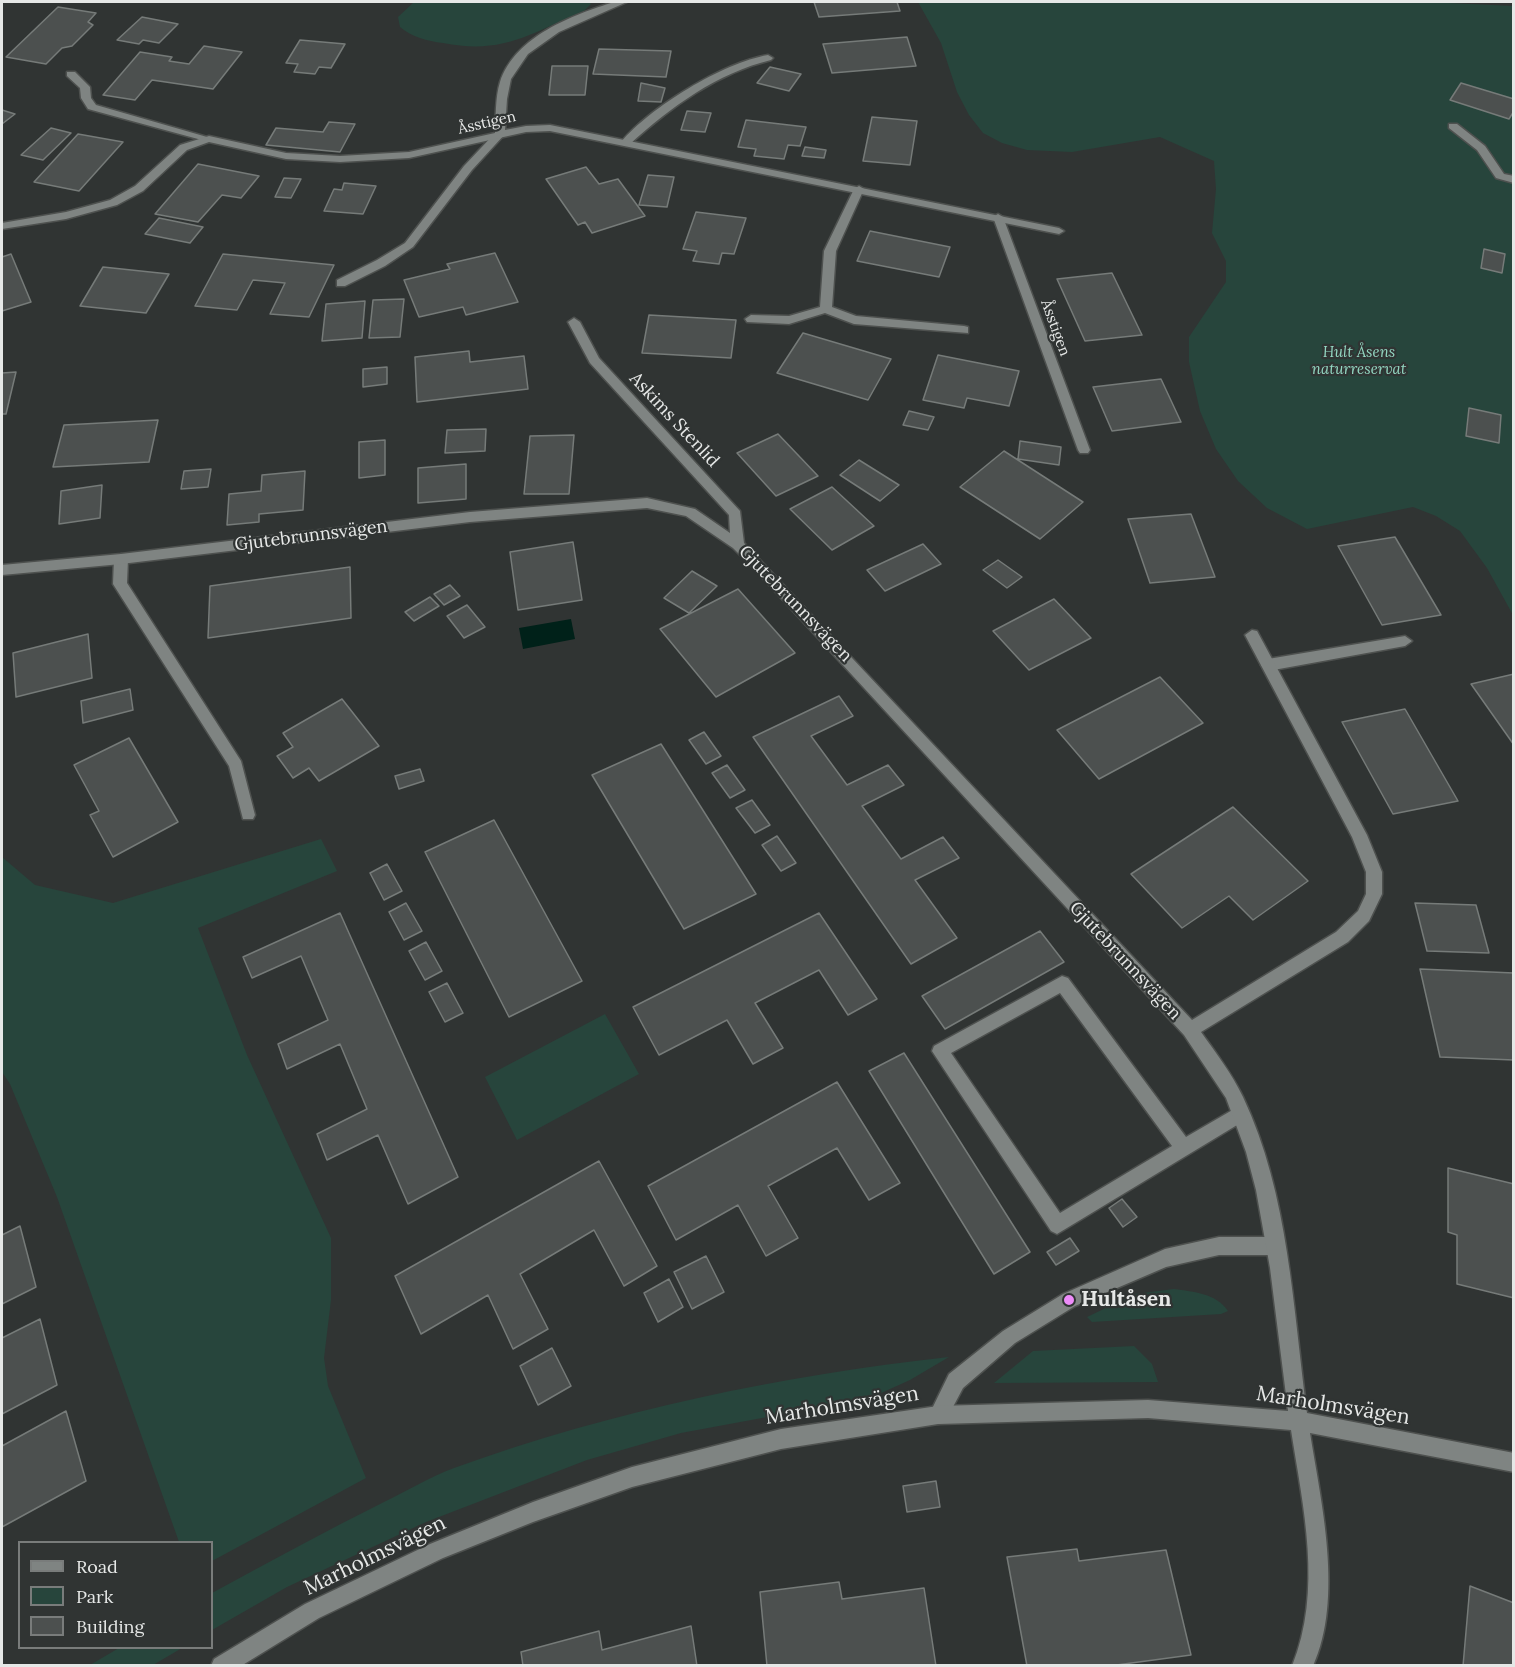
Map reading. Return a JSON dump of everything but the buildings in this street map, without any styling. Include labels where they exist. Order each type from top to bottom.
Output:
[{"type":"street","points":[[340,283],[381,263],[409,244],[425,227],[468,168],[500,134],[503,95],[513,65],[554,31],[572,21],[621,2]]},
{"type":"street","points":[[626,142],[645,123],[728,71],[768,58]]},
{"type":"street","name":"Åsstigen","points":[[71,74],[86,87],[86,98],[92,108],[209,139],[286,156],[340,159],[409,155],[500,134],[550,128],[1059,231]]},
{"type":"street","points":[[1453,126],[1481,148],[1500,176],[1514,180]]},
{"type":"street","points":[[2,226],[96,208],[115,202],[137,190],[174,152],[196,141],[209,139]]},
{"type":"street","points":[[826,309],[830,251],[859,189]]},
{"type":"street","name":"Åsstigen","points":[[998,217],[1084,450]]},
{"type":"street","points":[[751,319],[789,320],[826,309],[854,320],[964,330]]},
{"type":"street","name":"Askims Stenlid","points":[[574,322],[594,360],[735,514],[738,545]]},
{"type":"street","name":"Gjutebrunnsvägen","points":[[2,570],[121,559],[470,517],[647,503],[690,512],[738,545],[852,663],[956,780],[1190,1030],[1219,1072],[1241,1113],[1259,1169],[1274,1246],[1289,1331],[1299,1421],[1318,1548],[1316,1605],[1309,1663]]},
{"type":"street","points":[[121,559],[120,584],[236,765],[248,815]]},
{"type":"street","name":"Gjutebrunnsvägen","points":[[1190,1030],[1342,937],[1364,916],[1374,894],[1374,872],[1359,835],[1252,635]]},
{"type":"street","points":[[1268,665],[1405,641]]},
{"type":"street","points":[[1184,1148],[1062,983],[940,1051],[1057,1225],[1184,1148],[1241,1113]]},
{"type":"street","points":[[938,1415],[956,1382],[1010,1337],[1069,1300],[1165,1258],[1219,1246],[1274,1246]]},
{"type":"street","name":"Marholmsvägen","points":[[221,1665],[312,1611],[436,1551],[533,1512],[632,1477],[781,1439],[938,1415],[1148,1409],[1299,1421],[1514,1463]]},
{"type":"green space","points":[[414,2],[589,2],[591,4],[584,11],[516,40],[483,46],[464,46],[426,40],[400,27],[398,17]]},
{"type":"green space","name":"Hult Åsens naturreservat","points":[[918,2],[1428,2],[1513,6],[1513,615],[1487,568],[1460,531],[1436,516],[1413,507],[1307,529],[1267,508],[1238,481],[1216,449],[1200,411],[1189,362],[1189,337],[1226,282],[1226,261],[1212,233],[1216,189],[1214,161],[1160,137],[1072,152],[1027,150],[1002,143],[983,133],[969,115],[957,92],[941,43]]},
{"type":"green space","points":[[321,839],[337,871],[198,928],[247,1055],[331,1238],[331,1300],[324,1358],[328,1386],[366,1478],[213,1560],[213,1541],[179,1541],[57,1197],[10,1084],[2,1072],[2,857],[35,885],[113,903]]},
{"type":"green space","points":[[605,1014],[639,1074],[517,1140],[485,1077]]},
{"type":"green space","points":[[1174,1289],[1211,1297],[1228,1311],[1221,1314],[1092,1322],[1087,1317],[1135,1294]]},
{"type":"green space","points":[[1134,1346],[1152,1364],[1158,1382],[994,1383],[1033,1351]]},
{"type":"green space","points":[[949,1357],[910,1380],[870,1398],[681,1433],[587,1460],[426,1522],[287,1587],[213,1629],[213,1592],[341,1524],[454,1468],[515,1447],[637,1412],[760,1385]]},
{"type":"green space","points":[[117,1649],[180,1649],[153,1665],[90,1665]]},
{"type":"shaded area","points":[[571,619],[575,639],[523,649],[519,628]]},
{"type":"place","name":"Hultåsen","points":[[1069,1300]]}]
